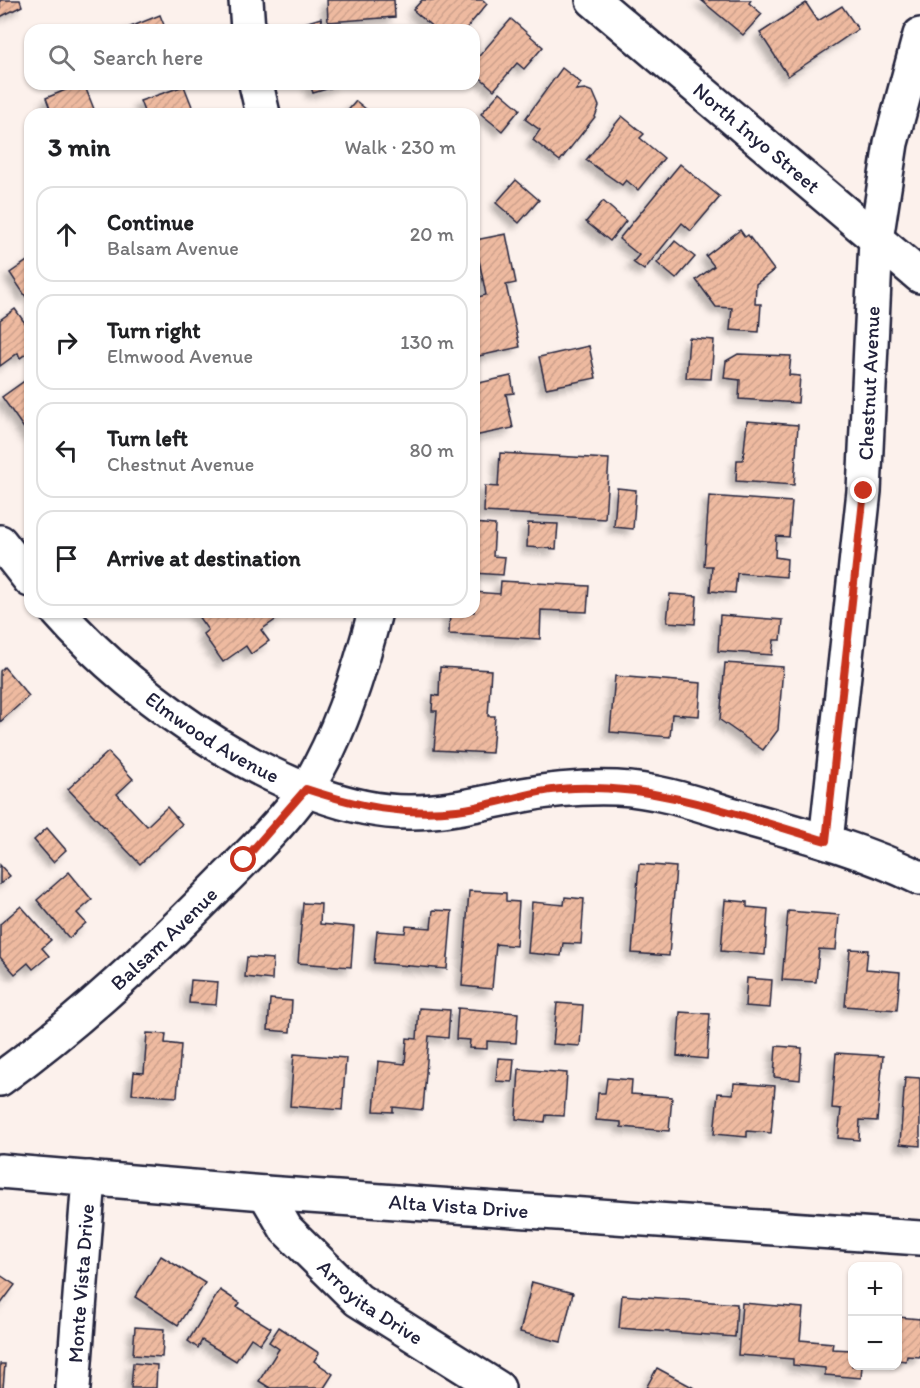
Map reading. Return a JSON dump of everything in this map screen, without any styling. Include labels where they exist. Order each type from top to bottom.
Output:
[{"type":"street","points":[[246,0],[248,24]]},
{"type":"street","name":"North Inyo Street","points":[[593,0],[920,276]]},
{"type":"street","name":"Chestnut Avenue","points":[[826,841],[864,491],[876,240],[891,143],[920,35]]},
{"type":"street","points":[[257,90],[262,108]]},
{"type":"street","points":[[0,542],[24,572]]},
{"type":"street","name":"Elmwood Avenue","points":[[64,618],[117,670],[176,717],[239,757],[306,789],[360,807],[409,812],[459,810],[524,795],[572,788],[620,789],[667,795],[826,841],[920,878]]},
{"type":"street","name":"Balsam Avenue","points":[[0,1079],[107,994],[177,928],[244,860],[306,789],[342,717],[362,664],[374,618]]},
{"type":"street","name":"Alta Vista Drive","points":[[0,1171],[265,1193],[920,1238]]},
{"type":"street","name":"Monte Vista Drive","points":[[73,1388],[89,1178]]},
{"type":"street","name":"Arroyita Drive","points":[[265,1193],[286,1229],[358,1300],[498,1388]]},
{"type":"building","points":[[0,0],[20,0],[22,6],[0,17]]},
{"type":"building","points":[[327,0],[394,0],[395,17],[328,22]]},
{"type":"building","points":[[422,0],[483,0],[487,4],[470,24],[429,24],[413,10]]},
{"type":"building","points":[[701,0],[751,0],[749,3],[762,14],[743,35]]},
{"type":"building","points":[[806,3],[818,21],[842,6],[858,29],[788,76],[760,33]]},
{"type":"building","points":[[160,15],[164,24],[138,24]]},
{"type":"building","points":[[321,18],[323,24],[302,24]]},
{"type":"building","points":[[511,19],[543,47],[524,69],[517,63],[494,90],[480,77],[480,55]]},
{"type":"building","points":[[562,68],[581,83],[576,90],[585,89],[593,92],[599,106],[595,117],[560,161],[533,140],[540,130],[525,119]]},
{"type":"building","points":[[65,90],[86,90],[94,108],[50,108],[46,98]]},
{"type":"building","points":[[172,90],[186,90],[193,108],[143,108],[140,101]]},
{"type":"building","points":[[500,92],[520,109],[502,131],[481,114]]},
{"type":"building","points":[[356,101],[365,108],[350,108]]},
{"type":"building","points":[[622,116],[644,134],[640,138],[664,158],[638,190],[626,180],[622,185],[586,160]]},
{"type":"building","points":[[680,164],[720,197],[691,231],[682,223],[644,270],[633,262],[639,255],[619,239]]},
{"type":"building","points":[[516,180],[539,200],[519,223],[496,203]]},
{"type":"building","points":[[603,201],[626,221],[610,241],[586,222]]},
{"type":"building","points":[[740,230],[745,237],[748,235],[774,270],[756,284],[755,304],[761,304],[759,332],[730,330],[732,308],[716,307],[696,280],[714,266],[706,256]]},
{"type":"building","points":[[506,234],[516,283],[506,285],[520,347],[480,356],[480,296],[486,295],[480,265],[480,239]]},
{"type":"building","points":[[675,241],[695,257],[676,279],[657,263]]},
{"type":"building","points":[[24,263],[24,294],[10,273]]},
{"type":"building","points":[[15,309],[24,322],[24,355],[20,358],[18,353],[0,366],[0,320]]},
{"type":"building","points":[[689,338],[714,340],[711,379],[686,378]]},
{"type":"building","points":[[589,346],[596,378],[546,388],[539,357]]},
{"type":"building","points":[[738,354],[791,356],[789,375],[800,376],[798,403],[739,399],[740,380],[724,378],[726,361]]},
{"type":"building","points":[[511,376],[514,393],[506,394],[513,428],[480,435],[480,383]]},
{"type":"building","points":[[24,381],[24,428],[2,397]]},
{"type":"building","points":[[747,421],[798,425],[794,485],[736,481],[737,460],[743,460]]},
{"type":"building","points":[[500,453],[609,459],[605,519],[484,512],[485,486],[498,487]]},
{"type":"building","points":[[617,488],[636,490],[633,529],[614,527]]},
{"type":"building","points":[[709,496],[792,502],[789,537],[776,536],[775,557],[787,559],[786,577],[737,573],[735,593],[710,591],[712,566],[704,566]]},
{"type":"building","points":[[528,523],[558,524],[556,549],[527,547]]},
{"type":"building","points":[[480,524],[495,525],[493,556],[505,557],[503,575],[480,573]]},
{"type":"building","points":[[501,581],[589,586],[587,612],[541,610],[540,639],[449,634],[450,618],[480,618],[480,592],[500,594]]},
{"type":"building","points":[[670,594],[697,596],[695,624],[667,622]]},
{"type":"building","points":[[720,615],[783,620],[781,640],[774,640],[772,655],[718,651]]},
{"type":"building","points":[[199,618],[278,618],[261,630],[269,641],[251,654],[246,646],[223,662],[203,634],[208,630]]},
{"type":"building","points":[[725,663],[783,667],[778,730],[763,750],[720,720]]},
{"type":"building","points":[[4,667],[29,696],[0,722],[0,671]]},
{"type":"building","points":[[440,667],[491,670],[488,716],[495,716],[492,753],[434,750],[437,711],[432,711],[433,695],[439,696]]},
{"type":"building","points":[[615,676],[701,683],[699,716],[672,714],[670,737],[610,732]]},
{"type":"building","points":[[108,752],[133,779],[117,794],[147,826],[167,807],[182,824],[140,864],[68,789]]},
{"type":"building","points":[[47,828],[66,850],[53,862],[34,840]]},
{"type":"building","points":[[639,864],[676,867],[669,956],[632,953]]},
{"type":"building","points":[[0,865],[10,876],[0,884]]},
{"type":"building","points":[[69,872],[92,900],[77,913],[86,923],[69,938],[37,900]]},
{"type":"building","points":[[469,891],[506,893],[506,901],[519,902],[516,946],[496,944],[492,989],[462,986]]},
{"type":"building","points":[[565,897],[584,899],[581,944],[563,943],[561,956],[528,953],[532,902],[564,905]]},
{"type":"building","points":[[725,900],[747,902],[747,907],[768,909],[765,955],[721,951]]},
{"type":"building","points":[[303,903],[321,904],[320,924],[354,927],[351,967],[298,963]]},
{"type":"building","points":[[21,906],[51,940],[42,948],[49,956],[33,969],[28,963],[15,974],[0,957],[0,924]]},
{"type":"building","points":[[433,910],[452,911],[447,969],[374,963],[377,931],[405,933],[406,926],[431,928]]},
{"type":"building","points":[[788,911],[839,915],[836,950],[819,949],[816,982],[782,980]]},
{"type":"building","points":[[850,949],[868,950],[866,969],[900,972],[897,1010],[845,1006]]},
{"type":"building","points":[[247,957],[273,959],[272,980],[245,977]]},
{"type":"building","points":[[747,978],[772,980],[770,1008],[745,1006]]},
{"type":"building","points":[[191,980],[218,982],[216,1005],[189,1003]]},
{"type":"building","points":[[270,999],[292,1001],[290,1032],[268,1030]]},
{"type":"building","points":[[557,1003],[583,1005],[580,1046],[553,1044]]},
{"type":"building","points":[[419,1008],[450,1010],[448,1038],[429,1036],[423,1110],[393,1107],[393,1112],[374,1111],[378,1061],[405,1064],[407,1038],[417,1039]]},
{"type":"building","points":[[458,1008],[518,1013],[516,1043],[487,1041],[487,1049],[469,1048],[470,1040],[456,1039]]},
{"type":"building","points":[[680,1012],[710,1014],[707,1059],[677,1056]]},
{"type":"building","points":[[147,1033],[166,1034],[165,1043],[181,1045],[177,1097],[132,1094],[134,1072],[144,1073]]},
{"type":"building","points":[[776,1046],[802,1048],[800,1080],[774,1077]]},
{"type":"building","points":[[836,1053],[883,1056],[877,1121],[860,1120],[859,1140],[838,1138],[841,1109],[832,1108]]},
{"type":"building","points":[[294,1054],[346,1058],[342,1110],[290,1106]]},
{"type":"building","points":[[498,1058],[514,1059],[512,1082],[496,1081]]},
{"type":"building","points":[[519,1069],[567,1073],[564,1116],[546,1115],[545,1122],[516,1119]]},
{"type":"building","points":[[905,1077],[920,1078],[920,1146],[900,1144]]},
{"type":"building","points":[[607,1078],[632,1080],[631,1094],[672,1097],[669,1131],[621,1127],[621,1122],[596,1120],[598,1093],[605,1093]]},
{"type":"building","points":[[734,1083],[775,1086],[771,1133],[747,1131],[747,1137],[714,1134],[718,1093],[733,1094]]},
{"type":"building","points":[[161,1256],[205,1283],[178,1325],[135,1297]]},
{"type":"building","points":[[0,1275],[15,1285],[0,1305]]},
{"type":"building","points":[[532,1282],[573,1293],[561,1342],[520,1332]]},
{"type":"building","points":[[220,1290],[240,1303],[237,1307],[271,1328],[260,1344],[251,1338],[236,1361],[202,1340],[198,1348],[188,1341]]},
{"type":"building","points":[[622,1295],[737,1304],[735,1337],[619,1328]]},
{"type":"building","points":[[742,1303],[803,1308],[800,1340],[833,1343],[832,1349],[848,1350],[848,1370],[862,1370],[861,1378],[825,1375],[825,1368],[793,1365],[793,1359],[738,1355]]},
{"type":"building","points":[[902,1317],[920,1319],[920,1357],[907,1356],[906,1361],[902,1360]]},
{"type":"building","points":[[135,1327],[164,1329],[162,1357],[133,1355]]},
{"type":"building","points":[[279,1327],[319,1353],[314,1361],[333,1374],[324,1388],[270,1388],[259,1381],[279,1349],[269,1342]]},
{"type":"building","points":[[133,1363],[157,1365],[156,1388],[131,1388]]},
{"type":"building","points":[[0,1364],[5,1364],[3,1388],[0,1388]]},
{"type":"building","points":[[657,1368],[694,1388],[646,1388]]},
{"type":"route","points":[[244,860],[306,789],[360,807],[409,812],[459,810],[524,795],[572,788],[620,789],[667,795],[826,841],[864,491]]}]
